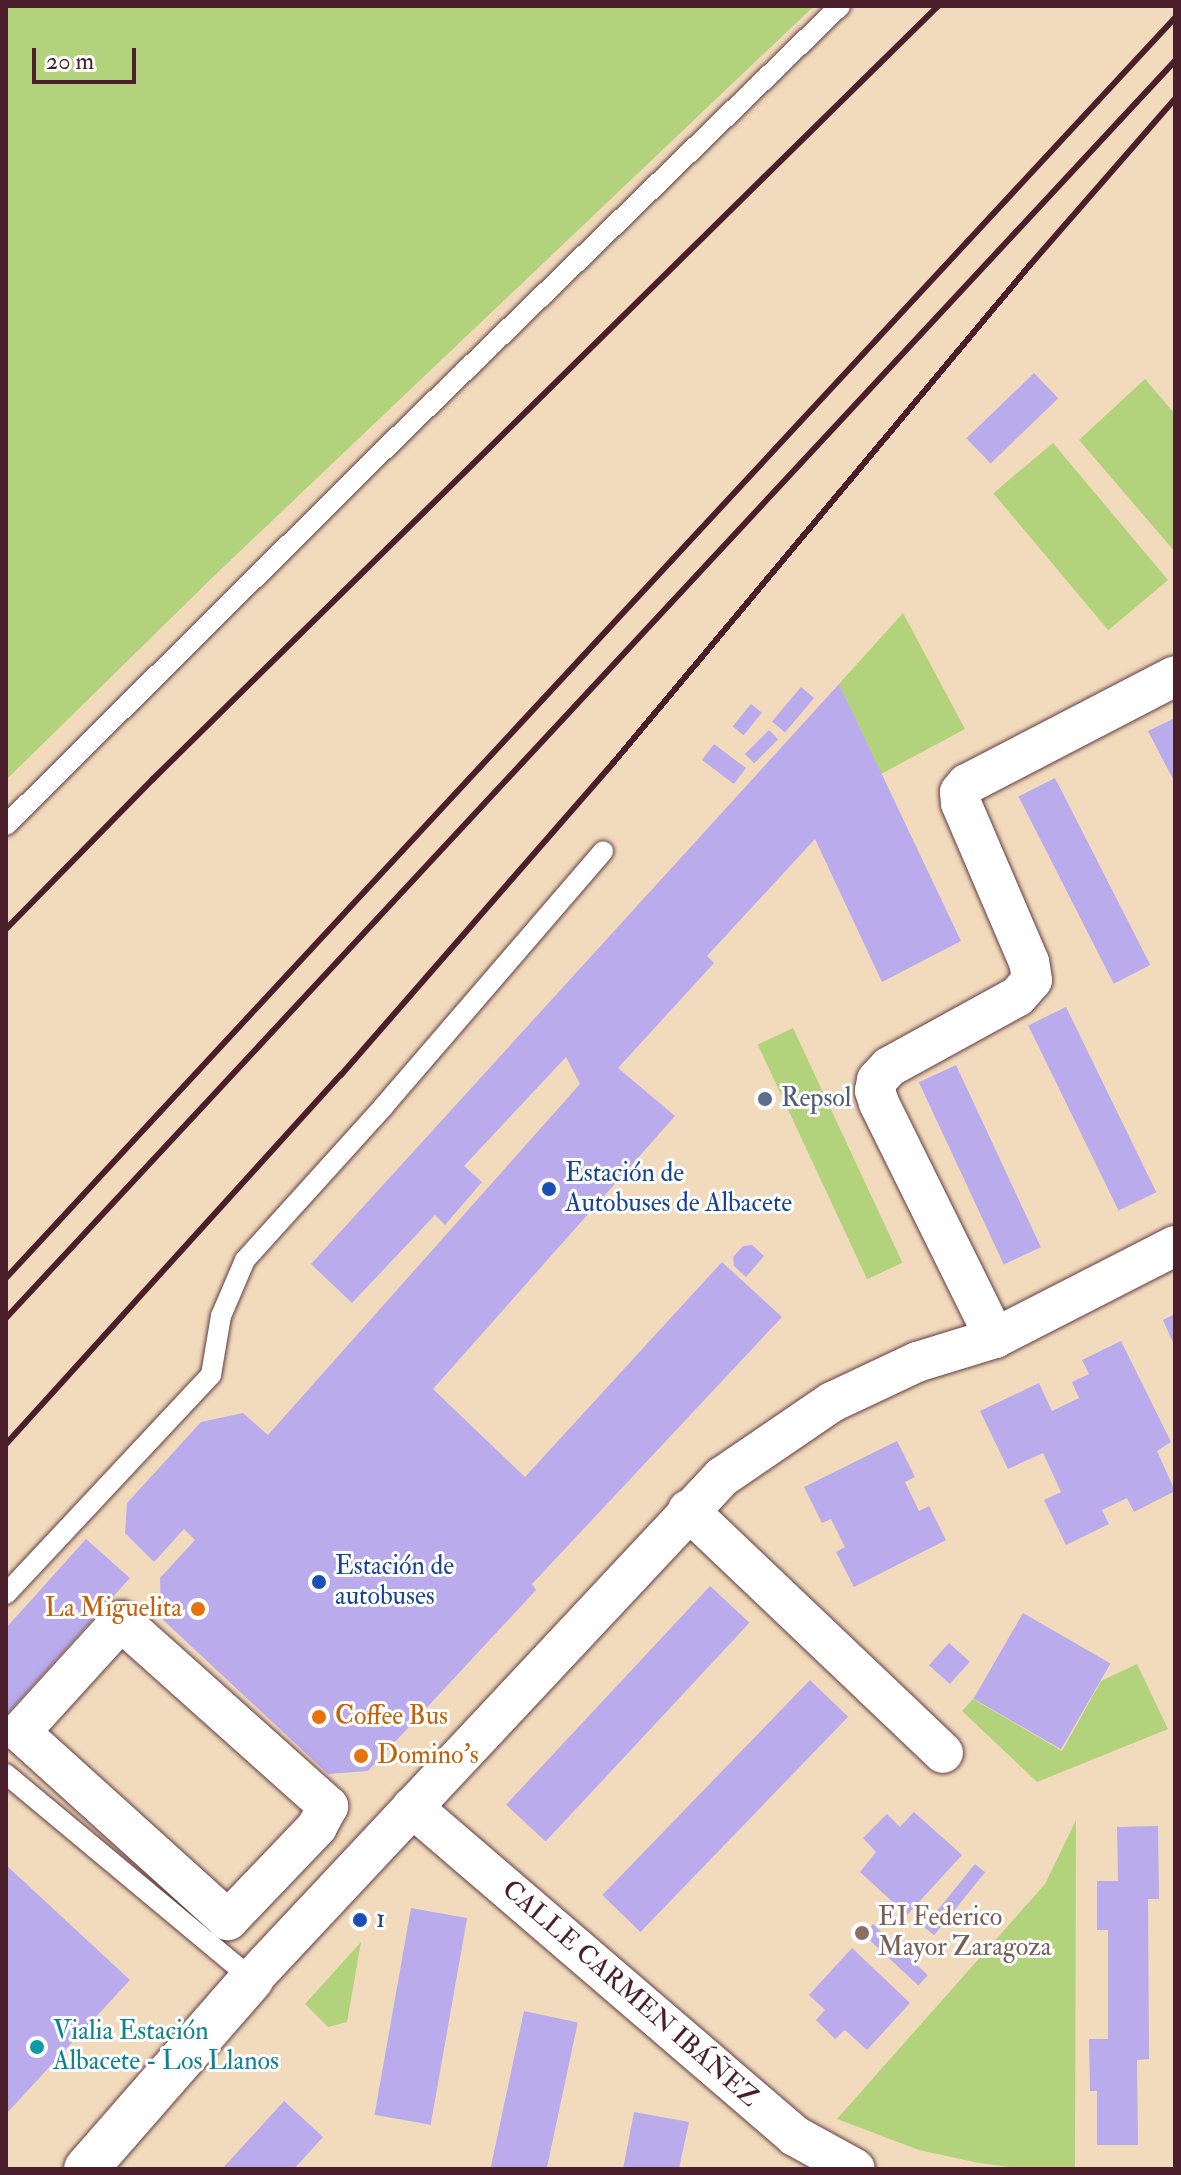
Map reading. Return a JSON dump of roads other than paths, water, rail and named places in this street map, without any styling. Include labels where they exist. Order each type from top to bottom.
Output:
[{"type":"street","points":[[995,1338],[875,1091],[881,1073],[889,1067],[1018,996],[1032,980],[1029,962],[961,803],[960,792],[967,784],[1175,676]]},
{"type":"street","points":[[86,2169],[252,1979],[722,1477],[832,1402],[917,1362],[995,1338],[1175,1246]]},
{"type":"street","points":[[688,1510],[943,1753]]},
{"type":"street","points":[[121,1621],[328,1806],[317,1827],[228,1920],[20,1732],[121,1621]]},
{"type":"street","name":"CALLE CARMEN IBÁÑEZ","points":[[412,1807],[795,2136],[855,2169]]},
{"type":"lane","points":[[6,825],[404,430],[840,6]]},
{"type":"lane","points":[[6,1594],[211,1375],[221,1316],[245,1260],[384,1106],[603,851]]},
{"type":"lane","points":[[6,1774],[252,1979]]},
{"type":"railway","points":[[6,929],[153,779],[938,6]]},
{"type":"railway","points":[[6,1278],[1175,18]]},
{"type":"railway","points":[[6,1318],[1175,61]]},
{"type":"railway","points":[[6,1444],[341,1075],[614,762],[1030,265],[1175,99]]},
{"type":"place","name":"Repsol","points":[[765,1099]]},
{"type":"place","name":"Estación de Autobuses de Albacete","points":[[549,1189]]},
{"type":"place","name":"Estación de autobuses","points":[[319,1582]]},
{"type":"place","name":"La Miguelita","points":[[198,1609]]},
{"type":"place","name":"Coffee Bus","points":[[319,1717]]},
{"type":"place","name":"Domino's","points":[[361,1756]]},
{"type":"place","name":"1","points":[[360,1920]]},
{"type":"place","name":"EI Federico Mayor Zaragoza","points":[[862,1933]]},
{"type":"place","name":"Vialia Estación Albacete - Los Llanos","points":[[37,2047]]}]
